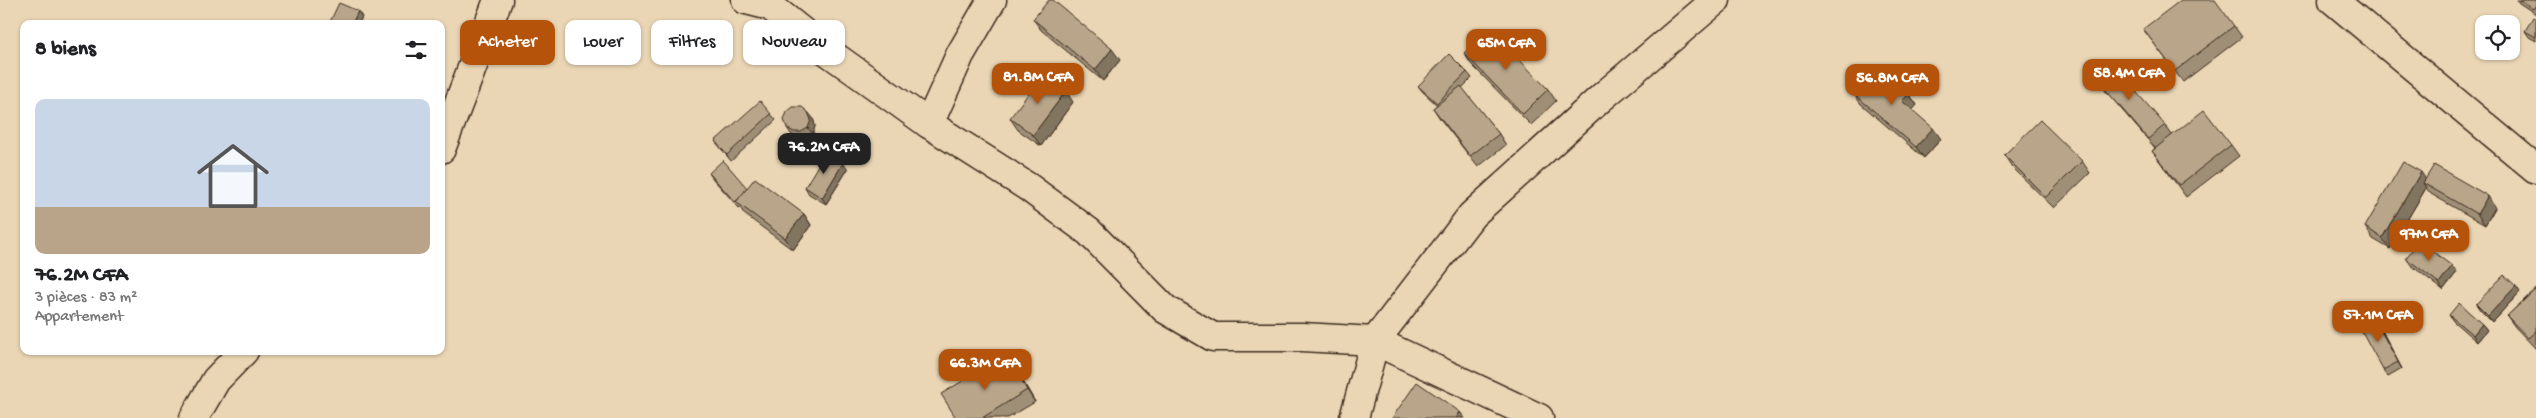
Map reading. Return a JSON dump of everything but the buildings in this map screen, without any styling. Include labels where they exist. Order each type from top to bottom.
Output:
[{"type":"street","points":[[445,139],[498,0]]},
{"type":"street","points":[[746,0],[770,6],[820,46],[929,124],[962,147],[1028,187],[1089,232],[1165,308],[1213,337],[1302,336],[1375,342],[1539,418]]},
{"type":"street","points":[[929,124],[960,55],[992,0]]},
{"type":"street","points":[[1354,418],[1375,342],[1472,215],[1601,98],[1716,0]]},
{"type":"street","points":[[2333,0],[2536,169]]},
{"type":"street","points":[[194,418],[216,380],[240,355]]}]
